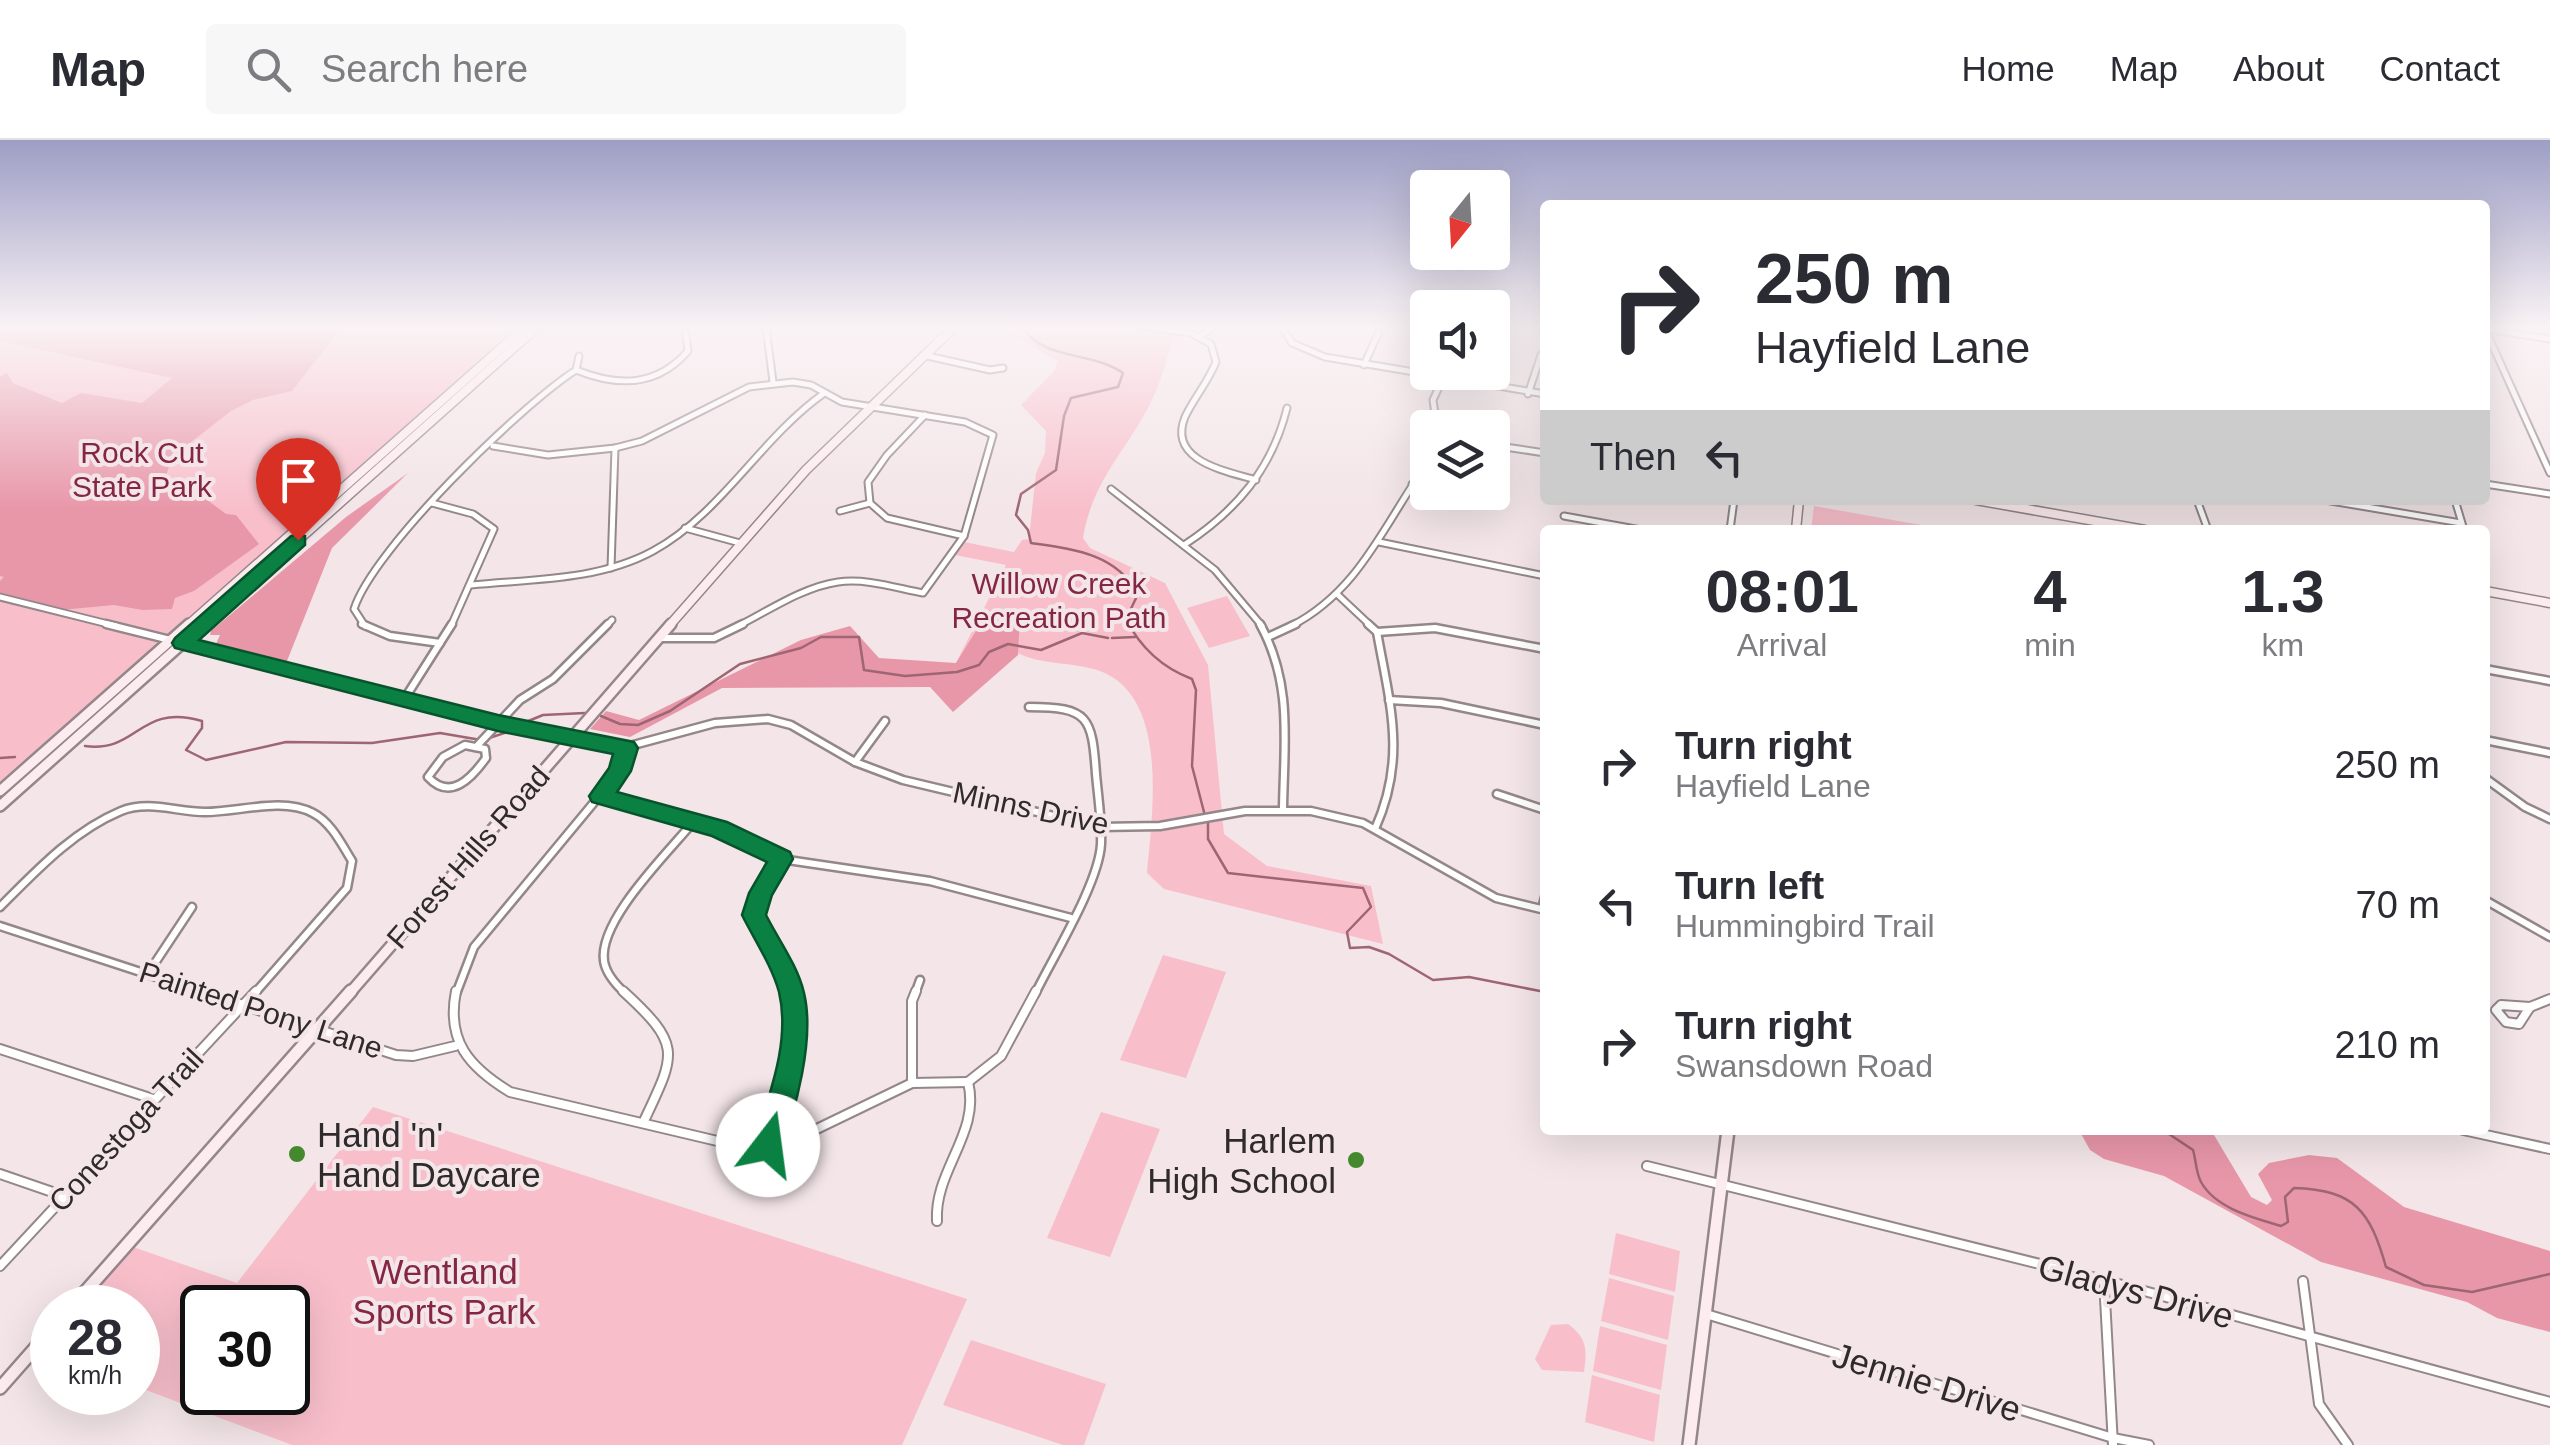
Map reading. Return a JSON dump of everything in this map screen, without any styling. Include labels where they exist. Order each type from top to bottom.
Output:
[{"type":"main road","points":[[0,806],[469,388]]},
{"type":"street","points":[[0,792],[456,388]]},
{"type":"street","points":[[440,643],[369,630],[358,621],[353,608],[358,594],[406,527],[552,388]]},
{"type":"street","points":[[493,446],[548,455],[614,448],[642,440],[747,388]]},
{"type":"street","points":[[660,638],[714,638],[810,590],[837,582],[868,582],[923,593],[964,536],[993,435],[966,422],[870,405],[813,388]]},
{"type":"street","name":"Forest Hills Road","points":[[91,1285],[740,543],[887,388]]},
{"type":"street","points":[[1202,388],[1183,422],[1180,438],[1188,453],[1208,466],[1256,480]]},
{"type":"street","points":[[1528,394],[1530,388]]},
{"type":"street","points":[[2509,388],[2550,473]]},
{"type":"street","points":[[1509,390],[1540,394]]},
{"type":"street","points":[[471,584],[611,568],[653,551],[685,528],[778,428],[823,394]]},
{"type":"street","points":[[1184,544],[1218,524],[1256,480],[1282,438],[1287,408]]},
{"type":"street","points":[[926,414],[868,482],[870,504],[887,518],[964,536]]},
{"type":"street","points":[[611,568],[614,448]]},
{"type":"street","points":[[1510,448],[1540,452]]},
{"type":"street","points":[[2490,485],[2550,494]]},
{"type":"street","points":[[1270,636],[1300,622],[1338,595],[1379,542],[1410,488]]},
{"type":"street","points":[[1111,489],[1184,544],[1239,594],[1270,636],[1284,680],[1283,808]]},
{"type":"street","points":[[406,698],[423,677],[471,584],[494,529],[467,510],[432,502]]},
{"type":"street","points":[[840,512],[870,504]]},
{"type":"street","points":[[2004,505],[2117,525]]},
{"type":"street","points":[[2351,505],[2453,525]]},
{"type":"street","points":[[1564,516],[1614,525]]},
{"type":"street","points":[[685,528],[740,543]]},
{"type":"street","points":[[1379,542],[1540,575]]},
{"type":"street","points":[[2490,591],[2550,602]]},
{"type":"street","points":[[1338,595],[1377,632],[1389,700],[1396,760],[1385,807],[1375,829]]},
{"type":"street","name":"Minns Drive","points":[[0,598],[571,740],[626,748],[715,723],[768,719],[791,724],[855,762],[920,784],[1100,827],[1160,826],[1216,814],[1283,808],[1310,810],[1375,829],[1496,898],[1540,909]]},
{"type":"street","points":[[476,747],[612,620]]},
{"type":"street","points":[[1377,632],[1435,628],[1540,648]]},
{"type":"street","points":[[2490,670],[2550,681]]},
{"type":"street","points":[[1389,700],[1442,704],[1540,723]]},
{"type":"street","points":[[626,748],[620,771],[474,947],[451,1004],[455,1046],[482,1078],[510,1092],[747,1148],[796,1139],[912,1083],[968,1082],[1001,1056],[1098,864],[1100,827],[1094,733],[1080,715],[1066,707],[1029,707]]},
{"type":"street","points":[[855,762],[885,721]]},
{"type":"street","points":[[2490,741],[2550,753]]},
{"type":"street","points":[[465,745],[476,747],[485,749],[486,758],[475,774],[459,787],[442,789],[433,785],[428,777],[446,753],[465,745]]},
{"type":"street","points":[[2490,783],[2550,819]]},
{"type":"street","points":[[1498,794],[1540,809]]},
{"type":"street","points":[[600,796],[694,821],[781,859],[930,881],[1071,918]]},
{"type":"street","name":"Conestoga Trail","points":[[0,907],[82,833],[129,808],[151,805],[196,812],[293,809],[317,815],[352,862],[347,888],[333,907],[0,1266]]},
{"type":"street","points":[[643,1124],[670,1057],[666,1032],[643,1006],[618,989],[604,959],[607,940],[694,821]]},
{"type":"street","points":[[768,1145],[791,1058],[795,1023],[791,990],[754,915],[761,893],[781,859]]},
{"type":"street","points":[[2490,902],[2550,937]]},
{"type":"street","points":[[149,972],[192,907]]},
{"type":"street","name":"Painted Pony Lane","points":[[0,926],[396,1054],[413,1056],[455,1046]]},
{"type":"street","points":[[912,1083],[912,1001],[920,980]]},
{"type":"street","points":[[2530,1007],[2550,1000]]},
{"type":"street","points":[[0,1049],[153,1099]]},
{"type":"street","points":[[938,1221],[936,1199],[968,1122],[973,1096],[968,1082]]},
{"type":"street","points":[[1689,1445],[1727,1135]]},
{"type":"street","points":[[2486,1135],[2550,1149]]},
{"type":"street","name":"Gladys Drive","points":[[1647,1166],[2104,1280],[2309,1340],[2550,1402]]},
{"type":"street","points":[[0,1174],[64,1196]]},
{"type":"street","points":[[2104,1280],[2113,1442]]},
{"type":"street","points":[[2303,1281],[2319,1404],[2348,1445]]},
{"type":"street","name":"Jennie Drive","points":[[1706,1314],[2113,1442],[2118,1436],[2149,1445]]},
{"type":"street","points":[[0,1388],[30,1353]]},
{"type":"green space","name":"Rock Cut State Park","points":[[0,388],[450,388],[0,786]]},
{"type":"green space","points":[[0,388],[25,388],[62,403],[81,393],[142,403],[160,388],[294,388],[231,411],[186,446],[170,463],[166,476],[187,485],[226,514],[236,515],[259,544],[194,591],[175,598],[172,609],[142,610],[114,605],[61,610],[0,593],[4,577],[0,576]]},
{"type":"green space","name":"Willow Creek Recreation Path","points":[[1038,388],[1157,388],[1096,495],[1083,538],[1090,548],[1165,583],[1208,665],[1224,834],[1267,866],[1371,886],[1383,944],[1164,889],[1147,873],[1153,790],[1147,731],[1138,705],[1122,685],[1100,671],[1027,657],[1005,645],[939,696],[1006,565],[955,555],[964,542],[1014,552],[1022,540],[1029,539],[1036,473],[1045,453],[1046,431],[1021,405]]},
{"type":"green space","points":[[408,473],[332,548],[287,661],[281,663],[215,646],[220,635],[210,635],[211,631],[346,517]]},
{"type":"green space","points":[[1814,506],[1921,525],[1812,525]]},
{"type":"green space","points":[[1227,596],[1250,636],[1209,648],[1187,608]]},
{"type":"green space","points":[[989,610],[1020,615],[1018,655],[953,712],[930,687],[722,688],[630,737],[590,729],[606,711],[639,720],[801,640],[850,626],[879,658],[956,663]]},
{"type":"green space","points":[[1163,955],[1226,972],[1186,1078],[1120,1060]]},
{"type":"green space","name":"Wentland Sports Park","points":[[373,1107],[967,1299],[902,1445],[292,1445],[212,1415],[310,1415],[310,1285],[180,1285],[180,1403],[160,1395],[160,1285],[101,1285],[133,1247],[237,1283]]},
{"type":"green space","points":[[1101,1112],[1160,1129],[1110,1257],[1047,1238]]},
{"type":"green space","points":[[2082,1135],[2214,1135],[2251,1197],[2267,1205],[2272,1200],[2258,1174],[2269,1163],[2309,1155],[2337,1158],[2404,1207],[2550,1251],[2550,1332],[2497,1318],[2467,1302],[2321,1262],[2164,1176],[2104,1159],[2090,1150]]},
{"type":"green space","points":[[1616,1233],[1680,1251],[1675,1292],[1609,1274]]},
{"type":"green space","points":[[1609,1278],[1674,1296],[1668,1340],[1601,1321]]},
{"type":"green space","points":[[1568,1324],[1584,1345],[1584,1372],[1542,1370],[1535,1359],[1551,1325]]},
{"type":"green space","points":[[1600,1326],[1667,1345],[1661,1390],[1593,1371]]},
{"type":"green space","points":[[971,1340],[1106,1384],[1084,1445],[1063,1445],[943,1405]]},
{"type":"green space","points":[[1592,1375],[1660,1395],[1654,1442],[1585,1422]]},
{"type":"waterway","points":[[1114,388],[1071,398],[1064,416],[1056,470],[1021,494],[1016,515],[1028,530],[1031,543],[1092,555],[1129,580],[1138,594],[1126,619],[1132,629],[1162,663],[1192,679],[1196,690],[1192,766],[1204,812]]},
{"type":"waterway","points":[[601,716],[620,724],[638,725],[670,711],[740,664],[801,648],[821,637],[859,637],[864,670],[905,676],[957,672],[979,665],[989,652],[1008,644],[1041,650],[1082,633],[1108,638]]},
{"type":"waterway","points":[[1112,638],[1135,637]]},
{"type":"waterway","points":[[521,724],[543,715],[585,713]]},
{"type":"waterway","points":[[85,746],[117,743],[151,723],[181,717],[202,721],[202,728],[186,750],[206,760],[286,742],[372,743],[440,733],[481,740]]},
{"type":"waterway","points":[[486,739],[514,730]]},
{"type":"waterway","points":[[0,758],[15,757]]},
{"type":"waterway","points":[[1208,822],[1208,839],[1228,873],[1363,888],[1371,907],[1347,932],[1350,948],[1369,947],[1389,954],[1433,980],[1469,977],[1540,991]]},
{"type":"waterway","points":[[2170,1135],[2193,1150],[2199,1178],[2208,1191],[2226,1206],[2248,1216],[2281,1226],[2288,1222],[2285,1197],[2294,1188],[2346,1199],[2366,1218],[2386,1267],[2424,1285],[2472,1292],[2550,1274]]},
{"type":"place","name":"Hand 'n' Hand Daycare","points":[[297,1154]]},
{"type":"place","name":"Harlem High School","points":[[1356,1160]]},
{"type":"route","points":[[298,540],[183,643],[498,723],[626,748],[620,771],[600,796],[718,829],[781,859],[761,893],[754,915],[791,990],[795,1023],[791,1058],[768,1145]]}]
